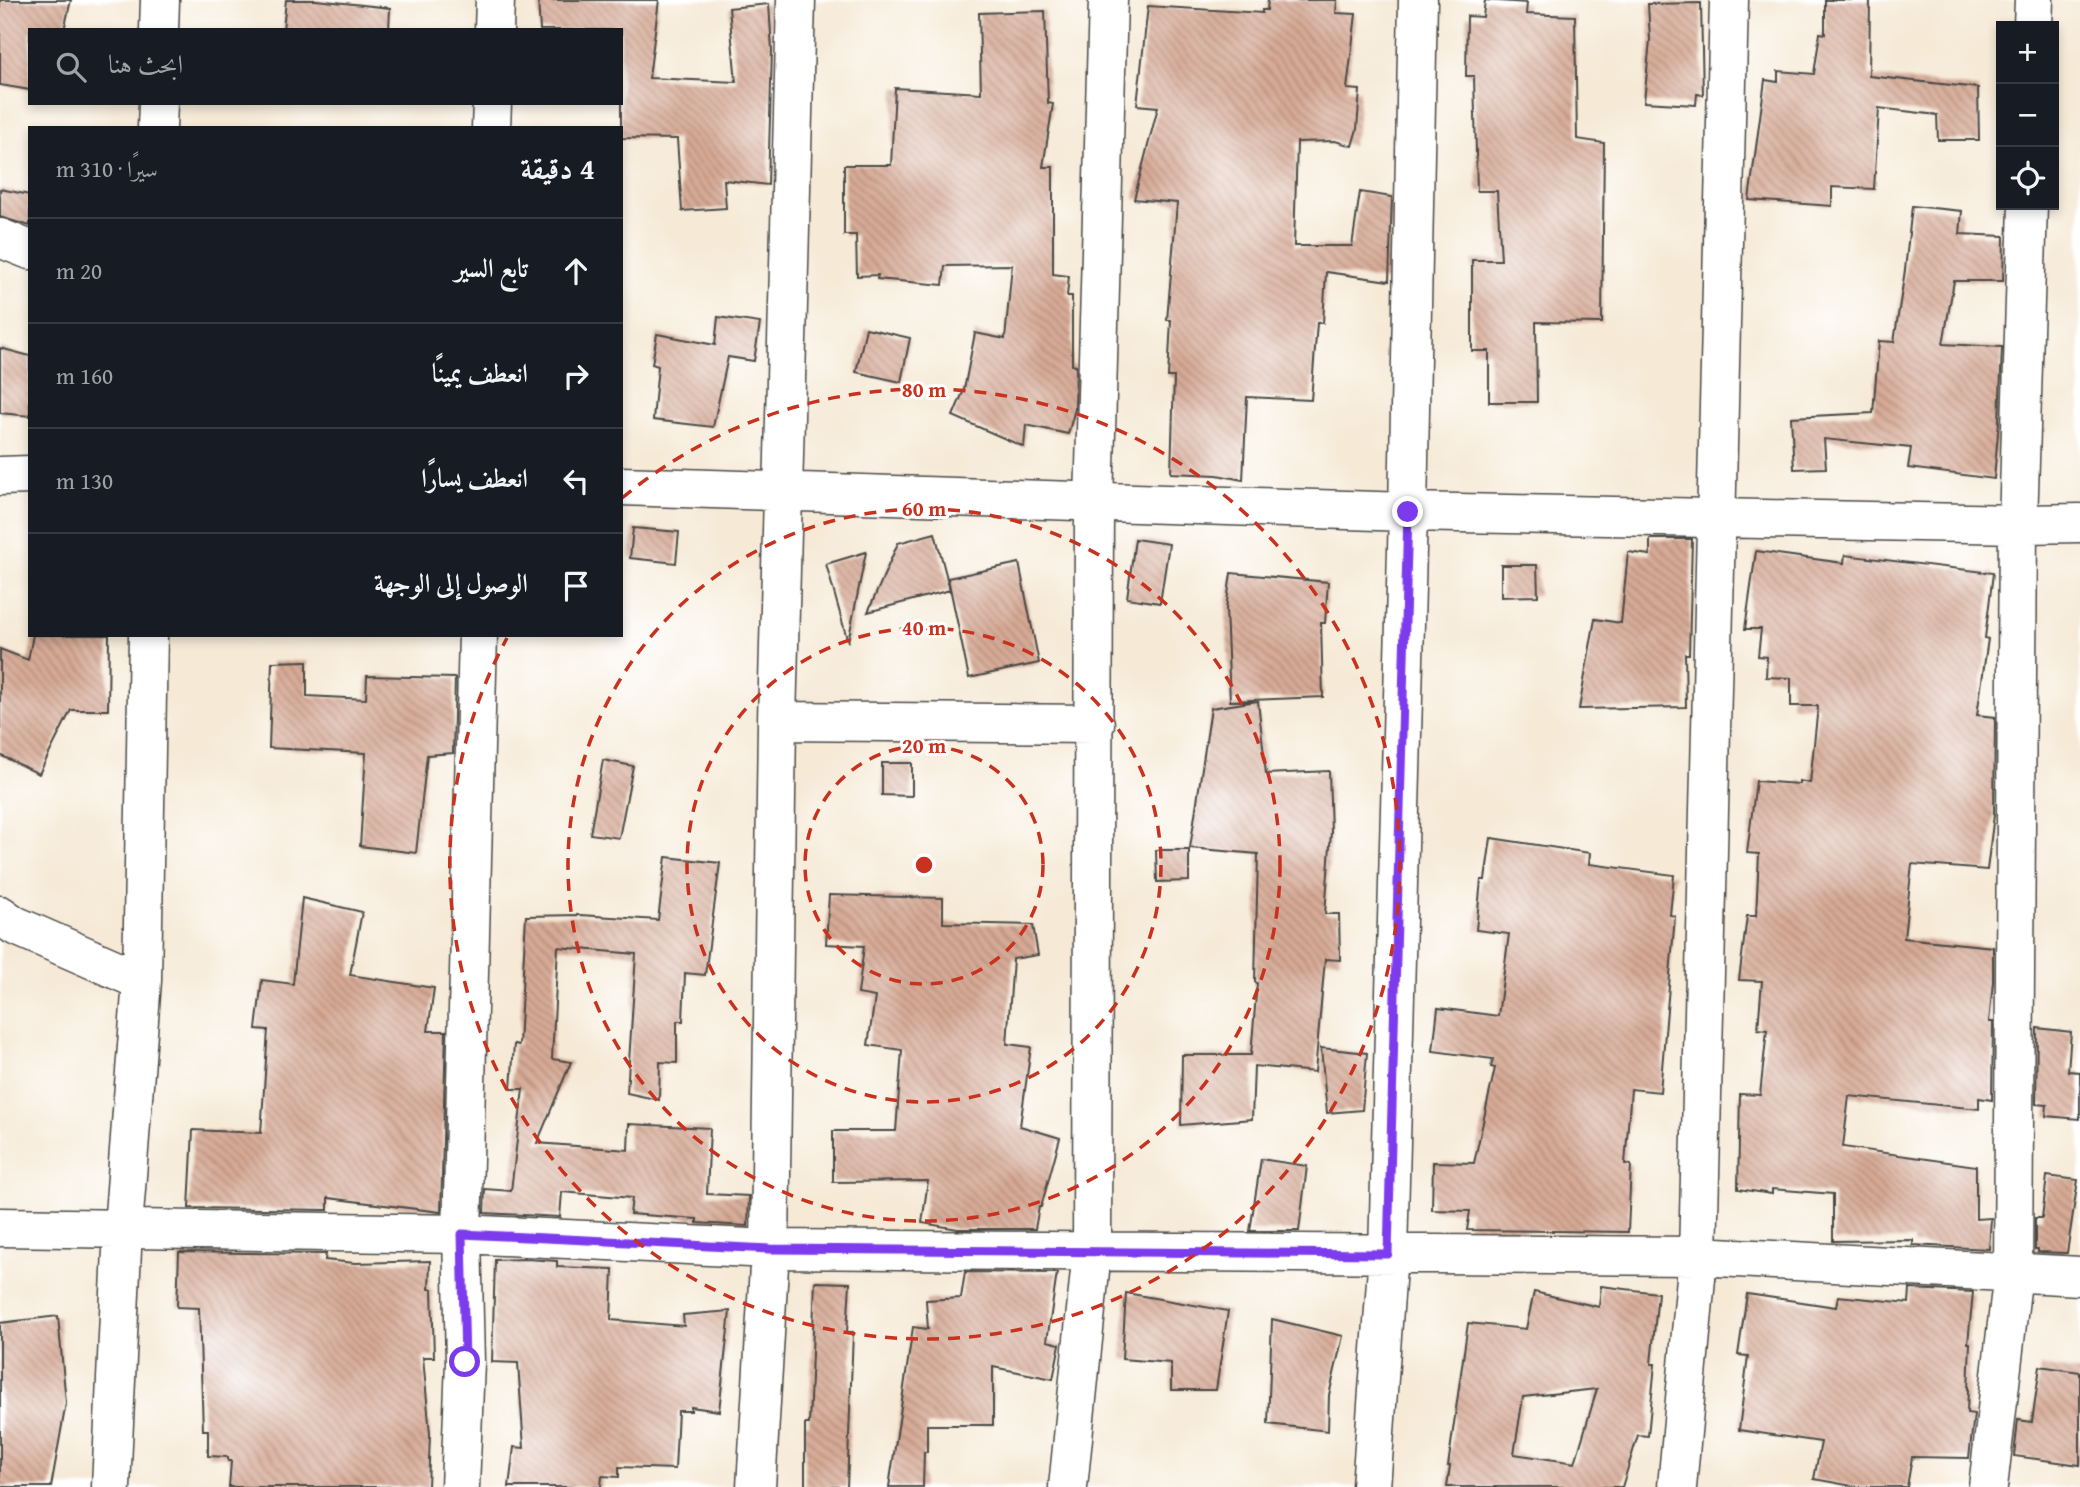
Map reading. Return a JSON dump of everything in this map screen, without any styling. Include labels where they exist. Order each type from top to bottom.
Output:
[{"type":"street","points":[[159,28],[160,0]]},
{"type":"street","points":[[494,28],[495,0]]},
{"type":"street","points":[[756,1487],[770,1249],[777,721],[796,0]]},
{"type":"street","points":[[1068,1487],[1092,1251],[1094,503],[1108,0]]},
{"type":"street","points":[[1371,1487],[1388,1254],[1408,512],[1418,0]]},
{"type":"street","points":[[1677,1487],[1698,1256],[1729,0]]},
{"type":"street","points":[[2033,21],[2034,0]]},
{"type":"street","points":[[157,126],[158,105]]},
{"type":"street","points":[[491,126],[492,105]]},
{"type":"street","points":[[1988,1487],[2013,1272],[2018,524],[2028,210]]},
{"type":"street","points":[[0,238],[28,249]]},
{"type":"street","points":[[0,476],[28,475]]},
{"type":"street","points":[[623,486],[1408,512],[2080,523]]},
{"type":"street","points":[[111,1487],[123,1228],[142,981],[148,637]]},
{"type":"street","points":[[460,1487],[465,1362],[462,1234],[478,637]]},
{"type":"street","points":[[777,721],[1095,724]]},
{"type":"street","points":[[0,915],[14,925],[142,981]]},
{"type":"street","points":[[0,1227],[462,1234],[770,1249],[1698,1256],[2080,1276]]},
{"type":"building","points":[[0,0],[71,0],[64,28],[28,28],[28,90],[0,85]]},
{"type":"building","points":[[286,0],[316,0],[390,8],[389,28],[283,28]]},
{"type":"building","points":[[538,0],[659,0],[649,78],[736,82],[729,8],[769,4],[772,50],[768,185],[724,180],[726,208],[682,211],[677,139],[623,138],[623,28],[540,28]]},
{"type":"building","points":[[1268,0],[1337,0],[1336,13],[1356,14],[1347,89],[1360,90],[1357,129],[1352,146],[1335,141],[1297,142],[1294,246],[1352,246],[1360,192],[1392,197],[1389,281],[1326,272],[1323,323],[1317,323],[1311,400],[1247,397],[1243,480],[1217,475],[1171,473],[1174,377],[1168,377],[1171,320],[1167,320],[1177,203],[1134,199],[1158,107],[1137,105],[1148,6],[1262,13],[1262,10],[1267,10]]},
{"type":"building","points":[[1485,0],[1527,3],[1526,14],[1575,16],[1577,139],[1604,143],[1602,323],[1536,322],[1537,402],[1489,402],[1489,351],[1472,351],[1472,260],[1501,260],[1497,191],[1477,191],[1474,76],[1466,76],[1467,16],[1483,17]]},
{"type":"building","points":[[1825,0],[1870,0],[1869,76],[1978,88],[1979,140],[1938,140],[1937,115],[1879,108],[1874,189],[1832,187],[1832,206],[1749,200],[1765,80],[1778,82],[1778,71],[1814,74],[1820,33],[1825,34]]},
{"type":"building","points":[[1701,3],[1703,95],[1697,94],[1696,105],[1644,102],[1650,40],[1648,4]]},
{"type":"building","points":[[1045,11],[1048,103],[1053,104],[1043,167],[1053,167],[1053,274],[1069,276],[1067,296],[1072,296],[1072,365],[1076,366],[1075,409],[1068,434],[1026,425],[1024,447],[953,416],[964,390],[975,333],[1005,339],[1012,265],[945,266],[943,285],[877,279],[878,275],[857,276],[856,235],[844,235],[844,165],[891,165],[895,88],[981,93],[979,13]]},
{"type":"building","points":[[0,189],[28,195],[28,225],[0,217]]},
{"type":"building","points":[[1912,206],[1962,211],[1960,234],[2004,236],[2003,281],[1954,281],[1943,344],[2002,347],[1994,479],[1908,468],[1911,448],[1824,439],[1826,468],[1794,469],[1791,417],[1873,413],[1879,341],[1894,342]]},
{"type":"building","points":[[718,317],[760,323],[754,361],[728,357],[713,427],[653,420],[658,366],[652,364],[657,334],[715,345]]},
{"type":"building","points":[[866,328],[910,338],[901,382],[856,372]]},
{"type":"building","points":[[0,348],[28,355],[28,416],[0,413]]},
{"type":"building","points":[[633,528],[679,532],[676,563],[630,558]]},
{"type":"building","points":[[935,533],[950,590],[868,612],[898,543]]},
{"type":"building","points":[[1135,539],[1169,544],[1160,603],[1127,598]]},
{"type":"building","points":[[1650,539],[1692,539],[1689,654],[1685,654],[1686,707],[1579,709],[1595,619],[1621,623],[1628,552],[1650,555]]},
{"type":"building","points":[[1756,551],[1844,563],[1845,555],[1993,573],[1985,638],[1988,639],[1977,715],[1995,717],[1994,815],[1987,870],[1912,864],[1904,938],[1993,947],[1989,1022],[1993,1022],[1992,1100],[1979,1098],[1979,1109],[1849,1096],[1843,1147],[1976,1166],[1976,1219],[1991,1218],[1989,1249],[1913,1245],[1913,1240],[1833,1241],[1833,1194],[1772,1189],[1772,1194],[1738,1189],[1740,1094],[1760,1095],[1767,1030],[1758,1029],[1762,981],[1739,980],[1747,916],[1756,916],[1759,854],[1747,853],[1756,781],[1810,783],[1818,706],[1791,706],[1791,678],[1766,677],[1767,657],[1758,656],[1761,629],[1745,629]]},
{"type":"building","points":[[866,552],[848,642],[826,564]]},
{"type":"building","points":[[1019,563],[1039,663],[969,678],[948,578]]},
{"type":"building","points":[[1501,565],[1537,565],[1538,596],[1501,597]]},
{"type":"building","points":[[1231,573],[1328,582],[1325,623],[1321,623],[1323,697],[1230,701],[1226,609]]},
{"type":"building","points":[[33,637],[109,637],[108,710],[71,710],[39,774],[0,755],[0,649],[28,660]]},
{"type":"building","points":[[307,661],[307,696],[366,699],[367,676],[455,678],[453,753],[427,755],[416,853],[360,846],[366,753],[269,748],[272,662]]},
{"type":"building","points":[[1258,701],[1266,774],[1329,771],[1331,832],[1325,914],[1339,914],[1340,960],[1325,959],[1315,1072],[1254,1066],[1252,1119],[1181,1125],[1182,1055],[1251,1055],[1257,983],[1258,854],[1190,848],[1211,708]]},
{"type":"building","points":[[603,760],[633,766],[619,838],[590,834]]},
{"type":"building","points":[[882,763],[912,763],[912,796],[882,795]]},
{"type":"building","points":[[1491,838],[1590,853],[1589,864],[1674,875],[1670,915],[1675,916],[1660,1092],[1631,1089],[1625,1164],[1631,1165],[1628,1232],[1467,1230],[1470,1211],[1432,1210],[1433,1162],[1474,1163],[1495,1068],[1491,1067],[1493,1059],[1433,1051],[1438,1008],[1498,1016],[1509,934],[1476,930],[1481,880],[1485,880]]},
{"type":"building","points":[[1156,850],[1189,850],[1189,881],[1157,882]]},
{"type":"building","points":[[666,857],[720,863],[705,975],[685,973],[683,1021],[677,1021],[677,1063],[660,1062],[659,1100],[627,1093],[636,954],[558,947],[552,1059],[571,1062],[537,1143],[628,1150],[629,1124],[710,1128],[707,1194],[749,1196],[748,1226],[697,1223],[697,1219],[630,1214],[632,1198],[562,1192],[560,1217],[484,1213],[485,1189],[511,1191],[523,1089],[511,1089],[514,1044],[519,1045],[526,916],[580,915],[658,920]]},
{"type":"building","points":[[829,895],[943,898],[943,923],[1033,925],[1038,955],[1013,959],[1007,1044],[1031,1047],[1020,1126],[1060,1138],[1035,1229],[958,1229],[922,1223],[928,1181],[833,1182],[833,1131],[896,1131],[902,1050],[868,1045],[875,997],[858,994],[864,946],[826,944]]},
{"type":"building","points":[[302,898],[362,912],[350,975],[434,988],[428,1031],[446,1031],[441,1212],[328,1198],[328,1210],[189,1208],[193,1130],[261,1133],[268,1030],[256,1029],[262,980],[293,984]]},
{"type":"building","points":[[2037,1028],[2071,1032],[2068,1071],[2080,1072],[2080,1119],[2046,1116],[2047,1105],[2036,1104]]},
{"type":"building","points":[[1321,1048],[1367,1053],[1362,1110],[1327,1113]]},
{"type":"building","points":[[1261,1159],[1307,1166],[1299,1231],[1250,1231]]},
{"type":"building","points":[[2047,1176],[2078,1180],[2067,1253],[2038,1252],[2038,1249],[2035,1249],[2035,1218],[2042,1218]]},
{"type":"building","points":[[179,1252],[326,1254],[325,1260],[355,1263],[430,1261],[429,1289],[432,1289],[434,1357],[423,1357],[430,1434],[428,1487],[229,1487],[231,1461],[228,1461],[228,1457],[208,1456],[208,1430],[203,1430],[199,1308],[177,1307]]},
{"type":"building","points":[[495,1260],[557,1261],[557,1267],[613,1269],[611,1320],[684,1326],[683,1315],[730,1311],[719,1411],[691,1407],[691,1411],[678,1411],[675,1469],[619,1467],[619,1477],[602,1476],[601,1487],[509,1487],[514,1447],[524,1448],[518,1363],[492,1362]]},
{"type":"building","points":[[965,1272],[1057,1273],[1047,1341],[1060,1344],[1053,1379],[993,1367],[993,1425],[927,1425],[923,1487],[889,1487],[913,1327],[928,1329],[926,1300],[961,1298]]},
{"type":"building","points":[[815,1282],[850,1283],[847,1332],[853,1332],[847,1487],[805,1487],[805,1424],[809,1424]]},
{"type":"building","points":[[1601,1286],[1658,1293],[1648,1436],[1638,1435],[1622,1487],[1447,1487],[1468,1323],[1526,1329],[1534,1292],[1599,1307]],"holes":[[[1597,1389],[1575,1463],[1514,1454],[1523,1397]]]},
{"type":"building","points":[[1910,1289],[1973,1292],[1968,1343],[1967,1413],[1974,1414],[1969,1458],[1912,1457],[1907,1487],[1858,1487],[1814,1479],[1821,1442],[1739,1430],[1748,1356],[1738,1355],[1747,1294],[1836,1307],[1838,1296],[1909,1303]]},
{"type":"building","points":[[1126,1293],[1228,1311],[1216,1390],[1171,1390],[1171,1363],[1122,1359]]},
{"type":"building","points":[[58,1316],[66,1403],[51,1487],[0,1487],[0,1323]]},
{"type":"building","points":[[1272,1319],[1343,1336],[1329,1395],[1328,1431],[1268,1424]]},
{"type":"building","points":[[2040,1366],[2080,1372],[2080,1465],[2014,1456],[2018,1420],[2032,1422]]},
{"type":"route","points":[[465,1362],[462,1234],[770,1249],[1388,1254],[1408,512]]}]
